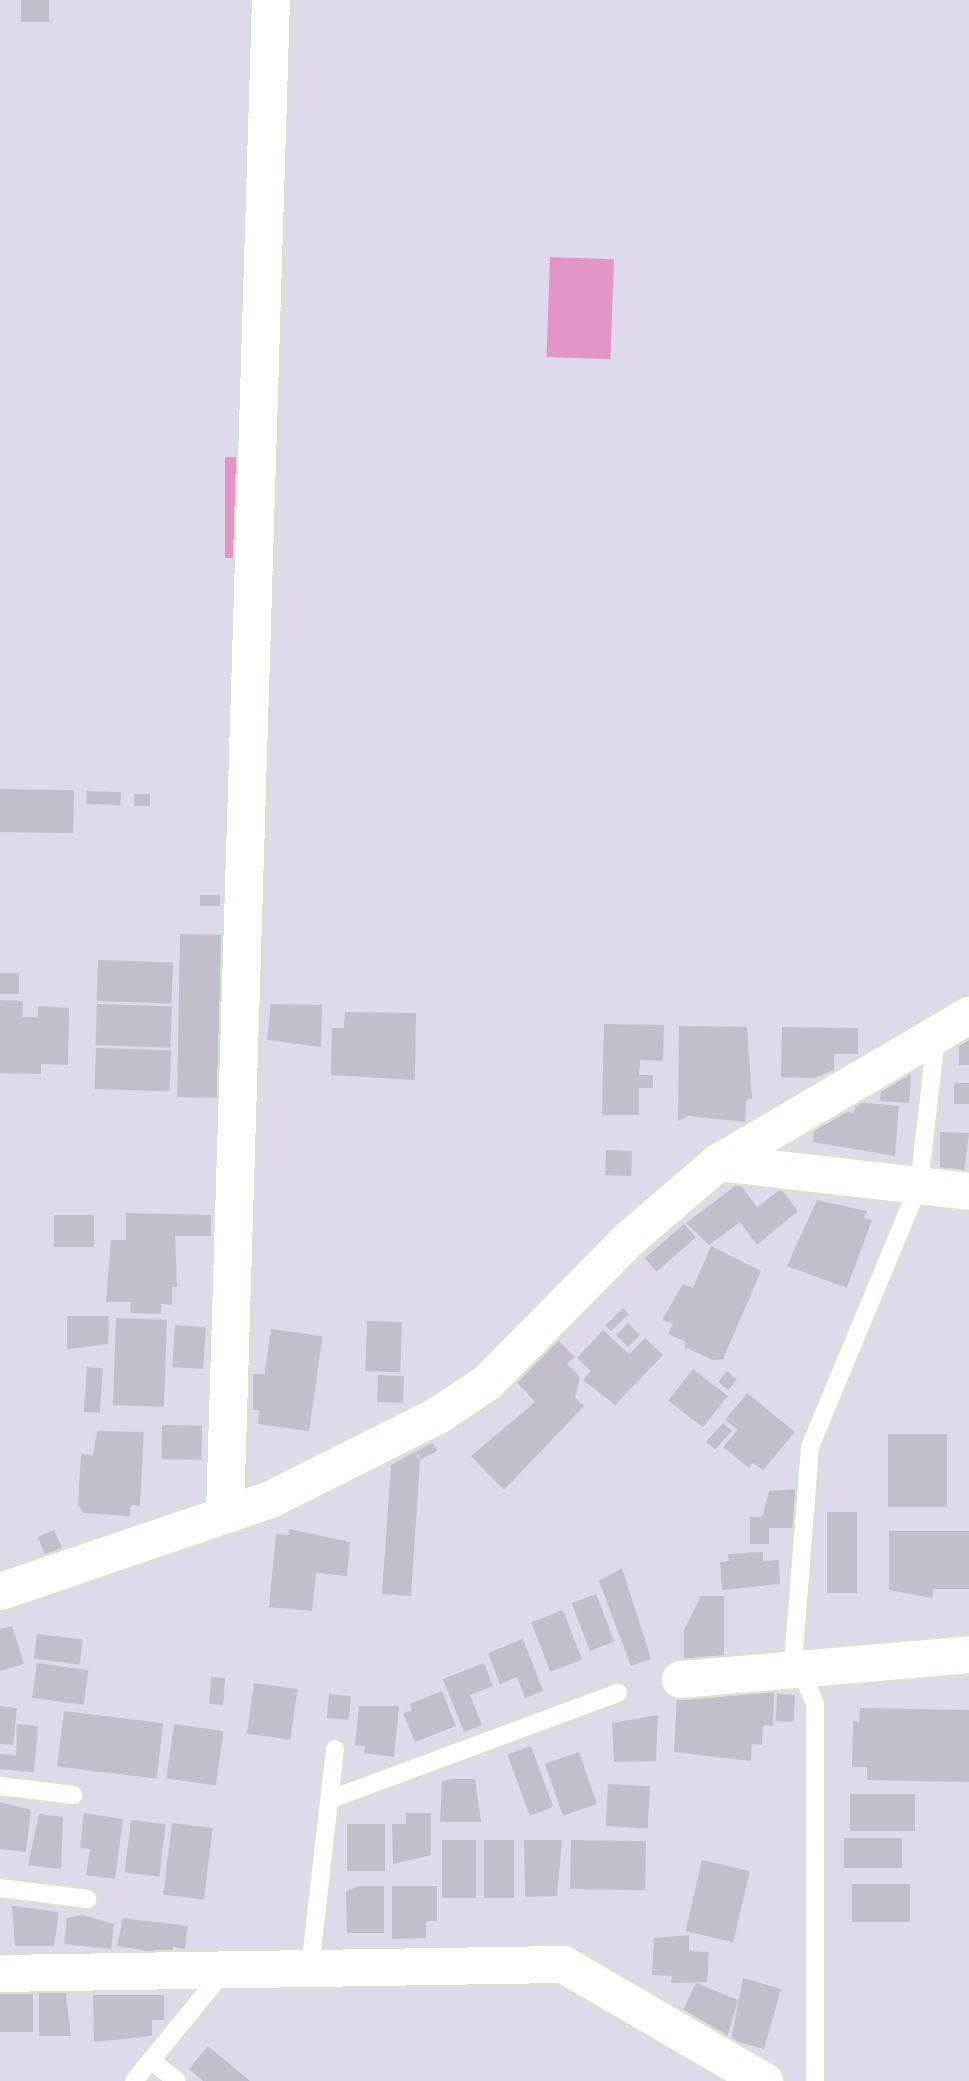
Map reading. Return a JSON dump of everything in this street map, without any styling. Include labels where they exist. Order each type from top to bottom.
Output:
[{"type":"street","points":[[225,1513],[271,0]]},
{"type":"street","points":[[0,1591],[270,1499],[436,1416],[487,1381],[627,1240],[718,1162],[936,1039],[969,1015]]},
{"type":"street","points":[[718,1162],[969,1191]]},
{"type":"street","points":[[680,1679],[969,1654]]},
{"type":"street","points":[[0,1973],[564,1964],[764,2081]]},
{"type":"lane","points":[[815,2081],[815,1704],[794,1651],[810,1447],[919,1185],[936,1039]]},
{"type":"lane","points":[[331,1799],[618,1693]]},
{"type":"lane","points":[[310,1968],[335,1749]]},
{"type":"lane","points":[[0,1786],[73,1795]]},
{"type":"lane","points":[[0,1888],[87,1899]]},
{"type":"lane","points":[[134,2081],[226,1968]]},
{"type":"lane","points":[[151,2060],[177,2081]]},
{"type":"shaded area","points":[[550,257],[614,259],[610,359],[547,357]]},
{"type":"shaded area","points":[[225,457],[239,457],[239,558],[225,558]]},
{"type":"building","points":[[21,0],[49,0],[49,22],[21,22]]},
{"type":"building","points":[[0,789],[74,790],[73,833],[0,832]]},
{"type":"building","points":[[87,791],[121,792],[121,805],[87,804]]},
{"type":"building","points":[[134,794],[150,794],[150,806],[134,806]]},
{"type":"building","points":[[200,895],[220,895],[220,906],[200,906]]},
{"type":"building","points":[[180,934],[221,935],[218,1098],[177,1097]]},
{"type":"building","points":[[98,960],[173,963],[172,1004],[97,1001]]},
{"type":"building","points":[[0,973],[19,973],[19,994],[0,994]]},
{"type":"building","points":[[0,1000],[23,1001],[22,1017],[38,1017],[38,1006],[69,1008],[68,1065],[41,1064],[41,1074],[0,1073]]},
{"type":"building","points":[[97,1004],[172,1007],[171,1048],[96,1045]]},
{"type":"building","points":[[271,1004],[322,1005],[321,1047],[267,1040]]},
{"type":"building","points":[[345,1012],[416,1013],[415,1080],[331,1075],[332,1028],[344,1028]]},
{"type":"building","points":[[604,1024],[664,1025],[663,1061],[640,1060],[639,1075],[653,1075],[653,1088],[639,1088],[639,1115],[602,1115]]},
{"type":"building","points":[[679,1026],[747,1027],[752,1099],[746,1099],[745,1122],[688,1116],[678,1121]]},
{"type":"building","points":[[782,1027],[858,1028],[858,1054],[834,1054],[834,1070],[815,1078],[781,1077]]},
{"type":"building","points":[[959,1033],[969,1033],[969,1065],[959,1065]]},
{"type":"building","points":[[96,1048],[171,1051],[170,1092],[95,1089]]},
{"type":"building","points":[[912,1060],[909,1103],[880,1101],[882,1078]]},
{"type":"building","points":[[954,1083],[969,1083],[969,1104],[954,1104]]},
{"type":"building","points":[[856,1102],[899,1106],[895,1156],[813,1142],[814,1128],[836,1111],[854,1113]]},
{"type":"building","points":[[940,1132],[969,1133],[964,1173],[940,1172]]},
{"type":"building","points":[[606,1150],[632,1151],[631,1176],[605,1175]]},
{"type":"building","points":[[739,1183],[757,1207],[781,1189],[798,1211],[757,1245],[740,1222],[709,1245],[686,1223]]},
{"type":"building","points":[[817,1200],[867,1211],[864,1218],[872,1220],[847,1288],[787,1266]]},
{"type":"building","points":[[126,1213],[211,1215],[211,1236],[175,1236],[177,1287],[172,1287],[172,1305],[161,1304],[161,1314],[130,1313],[131,1302],[106,1302],[111,1240],[126,1240]]},
{"type":"building","points":[[54,1215],[94,1215],[94,1247],[54,1247]]},
{"type":"building","points":[[684,1224],[696,1238],[657,1272],[645,1258]]},
{"type":"building","points":[[711,1246],[761,1271],[723,1359],[713,1360],[684,1347],[686,1342],[668,1334],[673,1324],[662,1320],[683,1284],[693,1288]]},
{"type":"building","points":[[623,1308],[629,1314],[611,1331],[605,1326]]},
{"type":"building","points":[[67,1316],[109,1316],[108,1344],[67,1349]]},
{"type":"building","points":[[116,1318],[167,1320],[164,1407],[113,1405]]},
{"type":"building","points":[[367,1321],[402,1322],[400,1372],[365,1371]]},
{"type":"building","points":[[628,1323],[640,1335],[628,1347],[616,1335]]},
{"type":"building","points":[[175,1325],[206,1327],[203,1369],[172,1367]]},
{"type":"building","points":[[271,1329],[322,1336],[309,1431],[258,1424]]},
{"type":"building","points":[[603,1330],[629,1354],[645,1338],[663,1355],[615,1405],[583,1380],[591,1371],[577,1358]]},
{"type":"building","points":[[557,1339],[575,1357],[567,1364],[580,1377],[575,1397],[584,1406],[504,1490],[471,1456],[535,1402],[515,1380]]},
{"type":"building","points":[[87,1367],[103,1368],[100,1413],[84,1412]]},
{"type":"building","points":[[693,1369],[728,1396],[703,1428],[668,1401]]},
{"type":"building","points":[[727,1371],[737,1379],[728,1390],[718,1382]]},
{"type":"building","points":[[253,1374],[269,1374],[269,1410],[253,1410]]},
{"type":"building","points":[[378,1375],[404,1376],[403,1403],[377,1402]]},
{"type":"building","points":[[747,1393],[795,1432],[763,1470],[753,1463],[749,1468],[723,1447],[738,1430],[725,1420]]},
{"type":"building","points":[[723,1423],[732,1431],[715,1450],[706,1442]]},
{"type":"building","points":[[162,1425],[202,1426],[201,1460],[161,1459]]},
{"type":"building","points":[[97,1431],[144,1432],[140,1506],[131,1505],[130,1516],[83,1513],[78,1505],[81,1454],[93,1455]]},
{"type":"building","points":[[888,1434],[947,1434],[947,1507],[888,1507]]},
{"type":"building","points":[[433,1443],[437,1451],[420,1460],[416,1452]]},
{"type":"building","points":[[415,1452],[420,1461],[411,1596],[382,1594],[391,1465]]},
{"type":"building","points":[[796,1489],[796,1528],[769,1528],[769,1544],[750,1544],[750,1517],[762,1517],[769,1491]]},
{"type":"building","points":[[827,1512],[857,1512],[857,1593],[827,1593]]},
{"type":"building","points":[[289,1529],[350,1542],[347,1576],[316,1573],[312,1611],[269,1607],[276,1534],[289,1535]]},
{"type":"building","points":[[54,1530],[62,1548],[46,1556],[38,1537]]},
{"type":"building","points":[[889,1531],[969,1531],[969,1589],[933,1589],[933,1598],[889,1590]]},
{"type":"building","points":[[763,1552],[763,1561],[779,1560],[780,1584],[722,1590],[720,1562],[729,1561],[728,1554]]},
{"type":"building","points":[[622,1568],[651,1659],[631,1666],[599,1581]]},
{"type":"building","points":[[596,1594],[614,1642],[590,1651],[572,1603]]},
{"type":"building","points":[[701,1596],[724,1596],[724,1661],[684,1661],[684,1630]]},
{"type":"building","points":[[563,1610],[582,1659],[550,1672],[531,1622]]},
{"type":"building","points":[[12,1626],[24,1664],[0,1671],[0,1629]]},
{"type":"building","points":[[37,1634],[83,1640],[80,1664],[34,1659]]},
{"type":"building","points":[[523,1639],[543,1691],[525,1698],[517,1677],[500,1684],[488,1653]]},
{"type":"building","points":[[37,1663],[88,1670],[84,1705],[32,1698]]},
{"type":"building","points":[[484,1663],[493,1686],[470,1695],[482,1725],[464,1732],[443,1679]]},
{"type":"building","points":[[211,1677],[225,1678],[223,1705],[209,1704]]},
{"type":"building","points":[[254,1683],[298,1689],[290,1740],[247,1734]]},
{"type":"building","points":[[706,1688],[774,1691],[773,1726],[763,1725],[762,1745],[752,1744],[751,1761],[674,1752],[677,1696],[706,1697]]},
{"type":"building","points":[[442,1691],[456,1726],[415,1742],[403,1713],[412,1710],[410,1704]]},
{"type":"building","points":[[329,1694],[351,1696],[349,1720],[327,1718]]},
{"type":"building","points":[[777,1694],[795,1695],[794,1722],[776,1721]]},
{"type":"building","points":[[0,1706],[17,1708],[13,1745],[0,1744]]},
{"type":"building","points":[[359,1706],[399,1706],[394,1757],[364,1753],[365,1746],[355,1745]]},
{"type":"building","points":[[860,1708],[969,1710],[969,1782],[867,1780],[867,1767],[852,1767],[853,1721],[859,1722]]},
{"type":"building","points":[[64,1711],[163,1723],[156,1779],[57,1767]]},
{"type":"building","points":[[658,1715],[656,1761],[614,1762],[612,1723]]},
{"type":"building","points":[[17,1724],[38,1726],[34,1772],[0,1769],[0,1754],[16,1755]]},
{"type":"building","points":[[174,1724],[224,1731],[216,1785],[166,1778]]},
{"type":"building","points":[[531,1746],[553,1807],[530,1816],[508,1755]]},
{"type":"building","points":[[579,1752],[597,1804],[563,1816],[545,1764]]},
{"type":"building","points":[[450,1779],[475,1779],[481,1822],[440,1822],[442,1782]]},
{"type":"building","points":[[608,1784],[650,1786],[648,1828],[606,1826]]},
{"type":"building","points":[[850,1794],[915,1794],[915,1831],[850,1831]]},
{"type":"building","points":[[0,1802],[31,1810],[26,1852],[0,1849]]},
{"type":"building","points":[[84,1813],[123,1819],[115,1879],[86,1875],[90,1849],[80,1848]]},
{"type":"building","points":[[406,1813],[431,1813],[431,1855],[393,1864],[392,1824],[406,1824]]},
{"type":"building","points":[[39,1814],[63,1817],[61,1869],[28,1865]]},
{"type":"building","points":[[131,1820],[166,1824],[159,1877],[125,1873]]},
{"type":"building","points":[[172,1823],[213,1828],[204,1899],[163,1894]]},
{"type":"building","points":[[347,1824],[385,1824],[385,1871],[347,1871]]},
{"type":"building","points":[[844,1838],[902,1838],[902,1868],[844,1868]]},
{"type":"building","points":[[442,1840],[476,1840],[476,1898],[442,1898]]},
{"type":"building","points":[[484,1840],[514,1840],[514,1898],[484,1898]]},
{"type":"building","points":[[524,1840],[562,1840],[557,1896],[525,1897]]},
{"type":"building","points":[[571,1840],[646,1841],[645,1890],[570,1889]]},
{"type":"building","points":[[702,1860],[750,1871],[733,1942],[686,1931]]},
{"type":"building","points":[[852,1884],[910,1884],[910,1922],[852,1922]]},
{"type":"building","points":[[359,1886],[384,1886],[384,1933],[347,1933],[346,1891]]},
{"type":"building","points":[[392,1886],[437,1886],[437,1921],[426,1921],[426,1938],[392,1939]]},
{"type":"building","points":[[12,1906],[59,1912],[54,1946],[15,1946]]},
{"type":"building","points":[[83,1915],[114,1924],[111,1949],[64,1944],[67,1918]]},
{"type":"building","points":[[123,1918],[188,1926],[185,1949],[173,1947],[172,1955],[117,1946]]},
{"type":"building","points":[[689,1935],[689,1951],[709,1952],[707,1982],[671,1983],[672,1976],[652,1975],[654,1938]]},
{"type":"building","points":[[743,1978],[781,1989],[764,2049],[731,2040]]},
{"type":"building","points":[[696,1983],[738,2000],[727,2038],[682,2012]]},
{"type":"building","points":[[39,1987],[65,1987],[71,2036],[39,2036]]},
{"type":"building","points":[[0,1988],[33,1988],[33,2032],[0,2032]]},
{"type":"building","points":[[93,1995],[164,1995],[164,2020],[152,2020],[152,2036],[94,2042]]},
{"type":"building","points":[[208,2046],[250,2081],[203,2081],[189,2069]]}]
